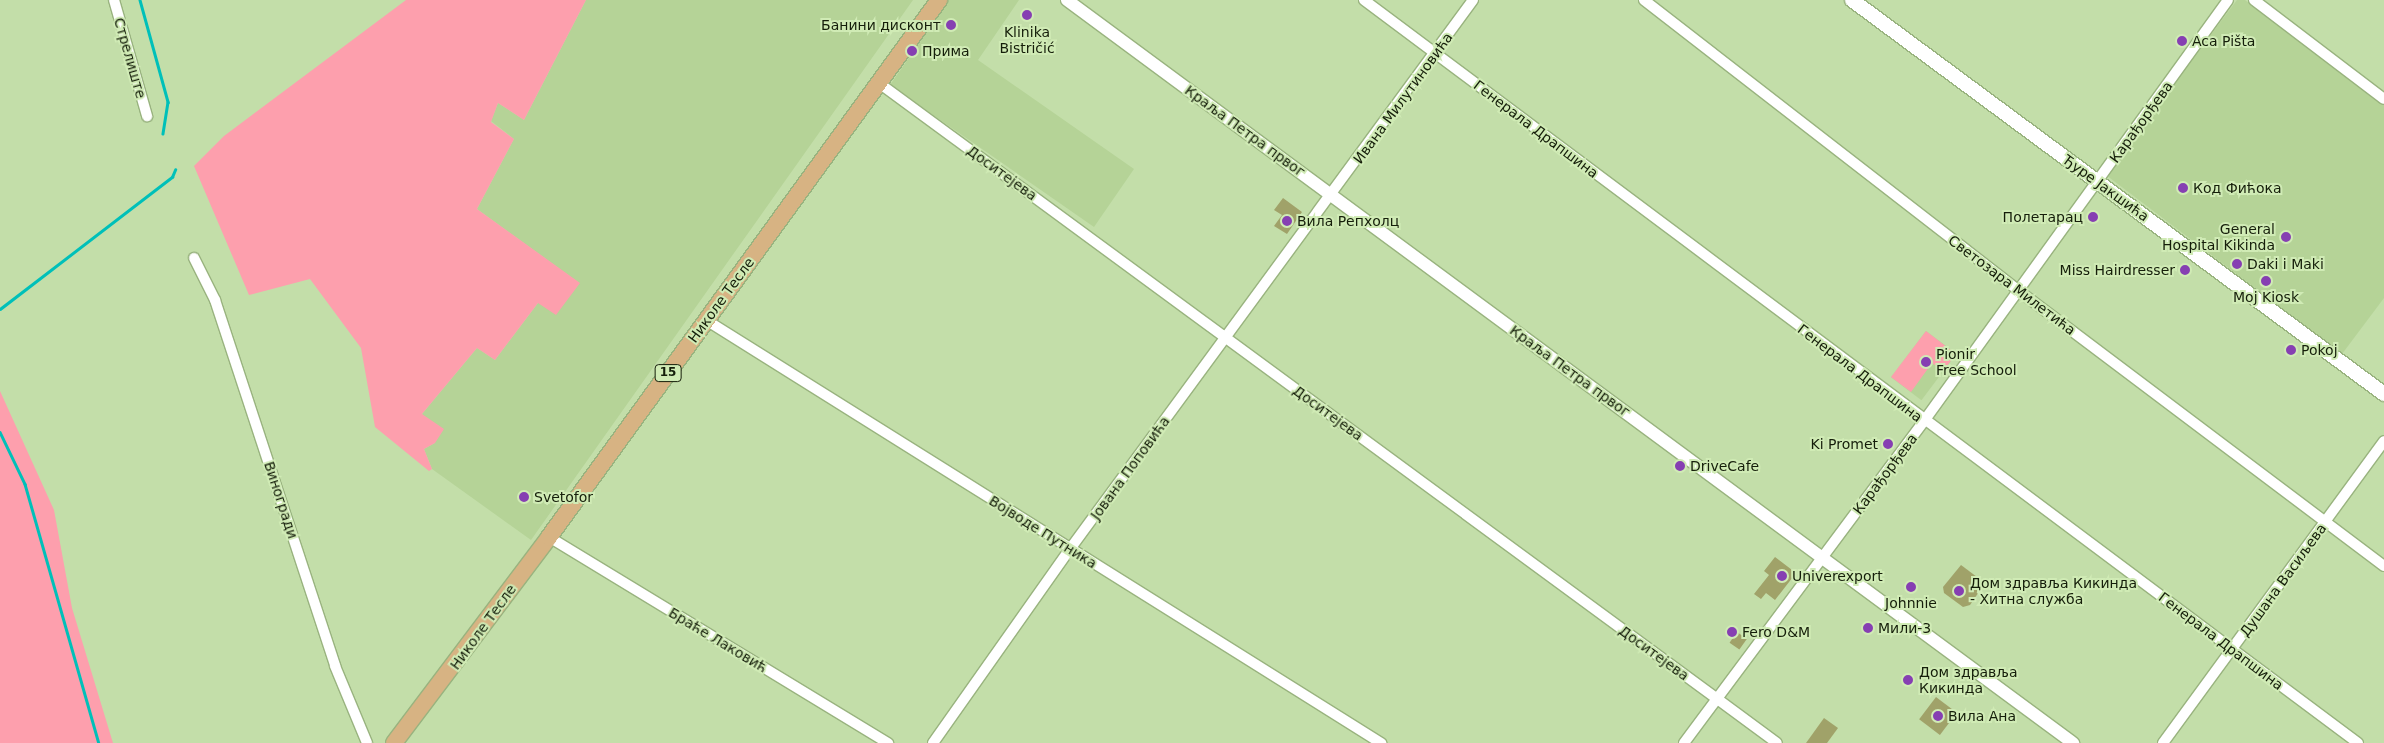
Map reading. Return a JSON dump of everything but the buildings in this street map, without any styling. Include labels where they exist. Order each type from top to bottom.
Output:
[{"type":"main road","name":"Николе Тесле","points":[[394,743],[549,537],[939,0]]},
{"type":"main road","name":"Ђуре Јакшића","points":[[1852,0],[2384,394]]},
{"type":"street","name":"Стрелиште","points":[[114,0],[147,116]]},
{"type":"street","name":"Краља Петра првог","points":[[1067,0],[2073,743]]},
{"type":"street","name":"Генерала Драпшина","points":[[1364,0],[1924,421],[2358,743]]},
{"type":"street","name":"Ивана Милутиновића","points":[[1332,196],[1473,0]]},
{"type":"street","name":"Светозара Милетића","points":[[1644,0],[2019,291],[2384,566]]},
{"type":"street","name":"Карађорђева","points":[[1684,743],[1924,421],[2228,0]]},
{"type":"street","points":[[2254,0],[2384,99]]},
{"type":"street","name":"Доситејева","points":[[879,83],[1777,743]]},
{"type":"street","name":"Јована Поповића","points":[[932,743],[1070,550],[1332,196]]},
{"type":"street","name":"Виногради","points":[[194,258],[215,300],[336,666],[367,743]]},
{"type":"street","name":"Војводе Путника","points":[[706,320],[1070,550],[1381,743]]},
{"type":"street","name":"Душана Васиљева","points":[[2163,743],[2384,441]]},
{"type":"street","name":"Браће Лаковић","points":[[549,537],[888,743]]},
{"type":"shaded area","points":[[406,0],[586,0],[524,120],[498,103],[491,122],[514,139],[477,209],[580,283],[556,315],[538,303],[495,360],[477,348],[422,414],[444,429],[435,443],[424,449],[432,469],[429,471],[375,427],[361,348],[310,279],[249,295],[194,166],[224,136]]},
{"type":"shaded area","points":[[586,0],[913,0],[531,540],[432,469],[424,449],[435,443],[422,414],[477,348],[495,360],[538,303],[579,283],[477,209],[514,139],[491,121],[498,103],[524,120]]},
{"type":"shaded area","points":[[949,0],[1019,0],[978,60],[1134,169],[1094,227],[890,85]]},
{"type":"shaded area","name":"General Hospital Kikinda","points":[[2237,0],[2245,0],[2384,105],[2384,298],[2342,354],[2106,175]]},
{"type":"shaded area","name":"Pionir Free School","points":[[1926,331],[1956,354],[1921,400],[1891,377]]},
{"type":"shaded area","name":"Pionir Free School","points":[[1926,331],[1956,354],[1943,371],[1932,363],[1911,392],[1891,377]]},
{"type":"shaded area","points":[[0,391],[54,510],[72,608],[113,743],[0,743]]},
{"type":"waterway","points":[[140,0],[168,102],[163,134]]},
{"type":"waterway","points":[[0,309],[172,177],[175,170]]},
{"type":"waterway","points":[[0,432],[25,484],[99,743]]},
{"type":"place","name":"Klinika Bistričić","points":[[1027,15]]},
{"type":"place","name":"Банини дисконт","points":[[951,25]]},
{"type":"place","name":"Aca Pišta","points":[[2182,41]]},
{"type":"place","name":"Прима","points":[[912,51]]},
{"type":"place","name":"Код Фићока","points":[[2183,188]]},
{"type":"place","name":"Полетарац","points":[[2093,217]]},
{"type":"place","name":"Вила Репхолц","points":[[1287,221]]},
{"type":"place","name":"General Hospital Kikinda","points":[[2286,237]]},
{"type":"place","name":"Daki i Maki","points":[[2237,264]]},
{"type":"place","name":"Miss Hairdresser","points":[[2185,270]]},
{"type":"place","name":"Moj Kiosk","points":[[2266,281]]},
{"type":"place","name":"Pokoj","points":[[2291,350]]},
{"type":"place","name":"Pionir Free School","points":[[1926,362]]},
{"type":"place","name":"Ki Promet","points":[[1888,444]]},
{"type":"place","name":"DriveCafe","points":[[1680,466]]},
{"type":"place","name":"Svetofor","points":[[524,497]]},
{"type":"place","name":"Univerexport","points":[[1782,576]]},
{"type":"place","name":"Johnnie","points":[[1911,587]]},
{"type":"place","name":"Дом здравља Кикинда - Хитна служба","points":[[1959,591]]},
{"type":"place","name":"Мили-3","points":[[1868,628]]},
{"type":"place","name":"Fero D&M","points":[[1732,632]]},
{"type":"place","name":"Дом здравља Кикинда","points":[[1908,680]]},
{"type":"place","name":"Вила Ана","points":[[1938,716]]}]
